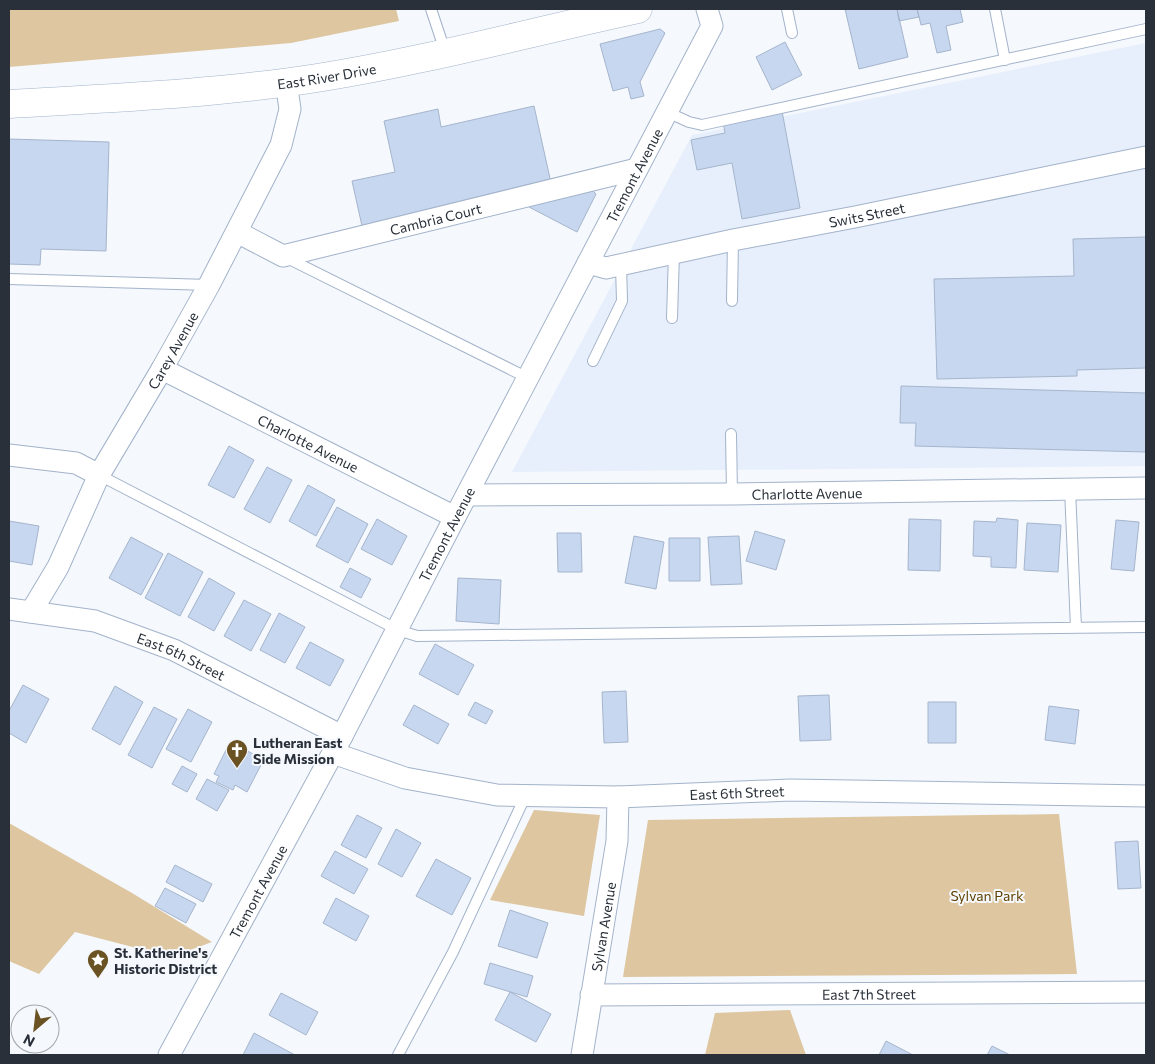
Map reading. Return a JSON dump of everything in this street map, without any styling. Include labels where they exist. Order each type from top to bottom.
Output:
[{"type":"main road","name":"East River Drive","points":[[9,104],[188,93],[286,82],[350,72],[638,9]]},
{"type":"street","name":"Tremont Avenue","points":[[169,1055],[338,744],[455,516],[712,26],[707,9]]},
{"type":"street","name":"Carey Avenue","points":[[31,612],[58,567],[99,475],[209,285],[281,146],[290,109],[286,82]]},
{"type":"street","name":"Swits Street","points":[[588,264],[606,268],[733,240],[1146,157]]},
{"type":"street","name":"Cambria Court","points":[[283,256],[637,169]]},
{"type":"street","points":[[237,232],[283,256]]},
{"type":"street","name":"Charlotte Avenue","points":[[162,369],[455,516]]},
{"type":"street","points":[[9,455],[76,463],[99,475]]},
{"type":"street","name":"Charlotte Avenue","points":[[467,495],[732,494],[1146,488]]},
{"type":"street","name":"East 6th Street","points":[[9,610],[95,621],[174,650],[338,744],[405,778],[497,795],[525,797],[618,797],[790,790],[1146,796]]},
{"type":"street","name":"Sylvan Avenue","points":[[582,1055],[617,841],[618,797]]},
{"type":"street","name":"East 7th Street","points":[[591,994],[1146,992]]},
{"type":"lane","points":[[431,9],[445,52]]},
{"type":"lane","points":[[787,9],[792,33]]},
{"type":"lane","points":[[995,9],[1005,60]]},
{"type":"lane","points":[[667,112],[689,122],[702,125],[1146,29]]},
{"type":"lane","points":[[732,301],[733,240]]},
{"type":"lane","points":[[672,318],[674,253]]},
{"type":"lane","points":[[283,256],[528,378]]},
{"type":"lane","points":[[593,362],[622,300],[621,265]]},
{"type":"lane","points":[[9,279],[209,285]]},
{"type":"lane","points":[[731,434],[732,494]]},
{"type":"lane","points":[[99,475],[398,630],[417,636],[1146,628]]},
{"type":"lane","points":[[1070,489],[1076,628]]},
{"type":"lane","points":[[398,1055],[453,952],[525,797]]},
{"type":"shaded area","points":[[1146,43],[1146,466],[512,472],[692,135]]},
{"type":"green space","points":[[9,9],[396,9],[399,21],[291,43],[9,67]]},
{"type":"green space","points":[[534,810],[600,815],[584,916],[490,900]]},
{"type":"green space","name":"Sylvan Park","points":[[1059,814],[1077,974],[623,977],[648,820]]},
{"type":"green space","points":[[9,823],[132,893],[212,942],[171,957],[75,932],[39,974],[9,961]]},
{"type":"green space","points":[[790,1010],[806,1055],[705,1055],[715,1013]]},
{"type":"building","points":[[845,9],[897,9],[908,57],[859,69]]},
{"type":"building","points":[[897,9],[917,9],[919,17],[899,21]]},
{"type":"building","points":[[917,9],[960,9],[963,22],[946,26],[951,50],[937,53],[930,23],[921,25]]},
{"type":"building","points":[[660,29],[665,33],[640,82],[644,96],[631,99],[628,87],[613,91],[600,44]]},
{"type":"building","points":[[785,42],[802,75],[772,90],[756,57]]},
{"type":"building","points":[[534,106],[551,183],[362,226],[352,181],[395,172],[384,121],[438,109],[441,127]]},
{"type":"building","points":[[782,111],[800,208],[742,219],[732,163],[697,170],[691,140],[725,133],[723,122]]},
{"type":"building","points":[[9,139],[109,142],[106,251],[41,249],[40,265],[9,264]]},
{"type":"building","points":[[591,189],[596,194],[577,232],[529,207],[531,203]]},
{"type":"building","points":[[1146,237],[1146,368],[1077,370],[1077,376],[937,379],[934,279],[1074,276],[1073,239]]},
{"type":"building","points":[[901,386],[1146,393],[1146,452],[915,446],[916,423],[900,423]]},
{"type":"building","points":[[229,446],[254,460],[234,498],[208,485]]},
{"type":"building","points":[[267,467],[292,480],[270,523],[244,509]]},
{"type":"building","points":[[308,485],[335,500],[316,536],[289,521]]},
{"type":"building","points":[[337,507],[368,524],[348,563],[316,546]]},
{"type":"building","points":[[997,518],[1018,520],[1016,568],[991,567],[991,557],[973,556],[974,521],[996,522]]},
{"type":"building","points":[[377,519],[407,536],[392,565],[361,549]]},
{"type":"building","points":[[909,519],[941,520],[940,571],[908,570]]},
{"type":"building","points":[[1116,520],[1139,522],[1134,571],[1111,569]]},
{"type":"building","points":[[9,521],[39,526],[32,565],[9,561]]},
{"type":"building","points":[[1027,523],[1061,525],[1058,572],[1024,570]]},
{"type":"building","points":[[755,531],[785,540],[776,570],[746,561]]},
{"type":"building","points":[[557,533],[581,533],[582,572],[558,572]]},
{"type":"building","points":[[634,536],[664,542],[656,589],[625,583]]},
{"type":"building","points":[[739,536],[742,584],[711,585],[708,537]]},
{"type":"building","points":[[131,537],[163,554],[141,595],[109,578]]},
{"type":"building","points":[[669,538],[700,538],[700,581],[669,581]]},
{"type":"building","points":[[168,553],[203,572],[180,616],[145,598]]},
{"type":"building","points":[[350,568],[371,579],[361,598],[340,587]]},
{"type":"building","points":[[209,578],[235,593],[214,631],[188,617]]},
{"type":"building","points":[[458,578],[501,580],[499,624],[456,621]]},
{"type":"building","points":[[244,600],[271,614],[251,651],[224,636]]},
{"type":"building","points":[[279,613],[305,627],[285,663],[260,650]]},
{"type":"building","points":[[310,642],[344,660],[330,686],[296,668]]},
{"type":"building","points":[[435,644],[474,665],[458,695],[419,674]]},
{"type":"building","points":[[23,685],[49,699],[26,743],[9,733],[9,711]]},
{"type":"building","points":[[115,686],[143,702],[120,745],[92,729]]},
{"type":"building","points":[[626,691],[628,742],[604,743],[602,692]]},
{"type":"building","points":[[829,695],[831,740],[800,741],[798,696]]},
{"type":"building","points":[[475,702],[493,711],[486,724],[468,715]]},
{"type":"building","points":[[928,702],[956,702],[956,743],[928,743]]},
{"type":"building","points":[[414,705],[449,724],[438,744],[403,725]]},
{"type":"building","points":[[1049,706],[1079,710],[1075,744],[1045,740]]},
{"type":"building","points":[[154,707],[177,719],[152,768],[128,755]]},
{"type":"building","points":[[188,709],[212,722],[191,762],[166,749]]},
{"type":"building","name":"Lutheran East Side Mission","points":[[230,742],[257,756],[254,762],[261,765],[247,792],[235,785],[233,790],[216,782],[219,776],[214,774]]},
{"type":"building","points":[[182,766],[197,774],[187,792],[172,784]]},
{"type":"building","points":[[207,779],[229,790],[217,811],[196,799]]},
{"type":"building","points":[[357,815],[382,828],[366,858],[341,845]]},
{"type":"building","points":[[396,829],[421,843],[402,877],[378,864]]},
{"type":"building","points":[[1138,841],[1141,888],[1118,889],[1115,842]]},
{"type":"building","points":[[335,851],[368,869],[354,894],[321,876]]},
{"type":"building","points":[[436,859],[471,878],[452,915],[416,896]]},
{"type":"building","points":[[175,865],[212,884],[203,902],[166,882]]},
{"type":"building","points":[[165,888],[196,904],[186,923],[155,906]]},
{"type":"building","points":[[336,898],[369,916],[356,941],[323,923]]},
{"type":"building","points":[[510,910],[548,923],[537,958],[498,946]]},
{"type":"building","points":[[490,963],[533,976],[527,997],[484,984]]},
{"type":"building","points":[[510,992],[551,1014],[536,1042],[495,1020]]},
{"type":"building","points":[[281,993],[318,1012],[306,1035],[269,1015]]},
{"type":"building","points":[[254,1033],[295,1055],[243,1055]]},
{"type":"building","points":[[886,1041],[913,1055],[879,1055]]},
{"type":"building","points":[[992,1046],[1010,1055],[987,1055]]},
{"type":"place","name":"Lutheran East Side Mission","points":[[237,769]]},
{"type":"place","name":"St. Katherine's Historic District","points":[[98,979]]}]
